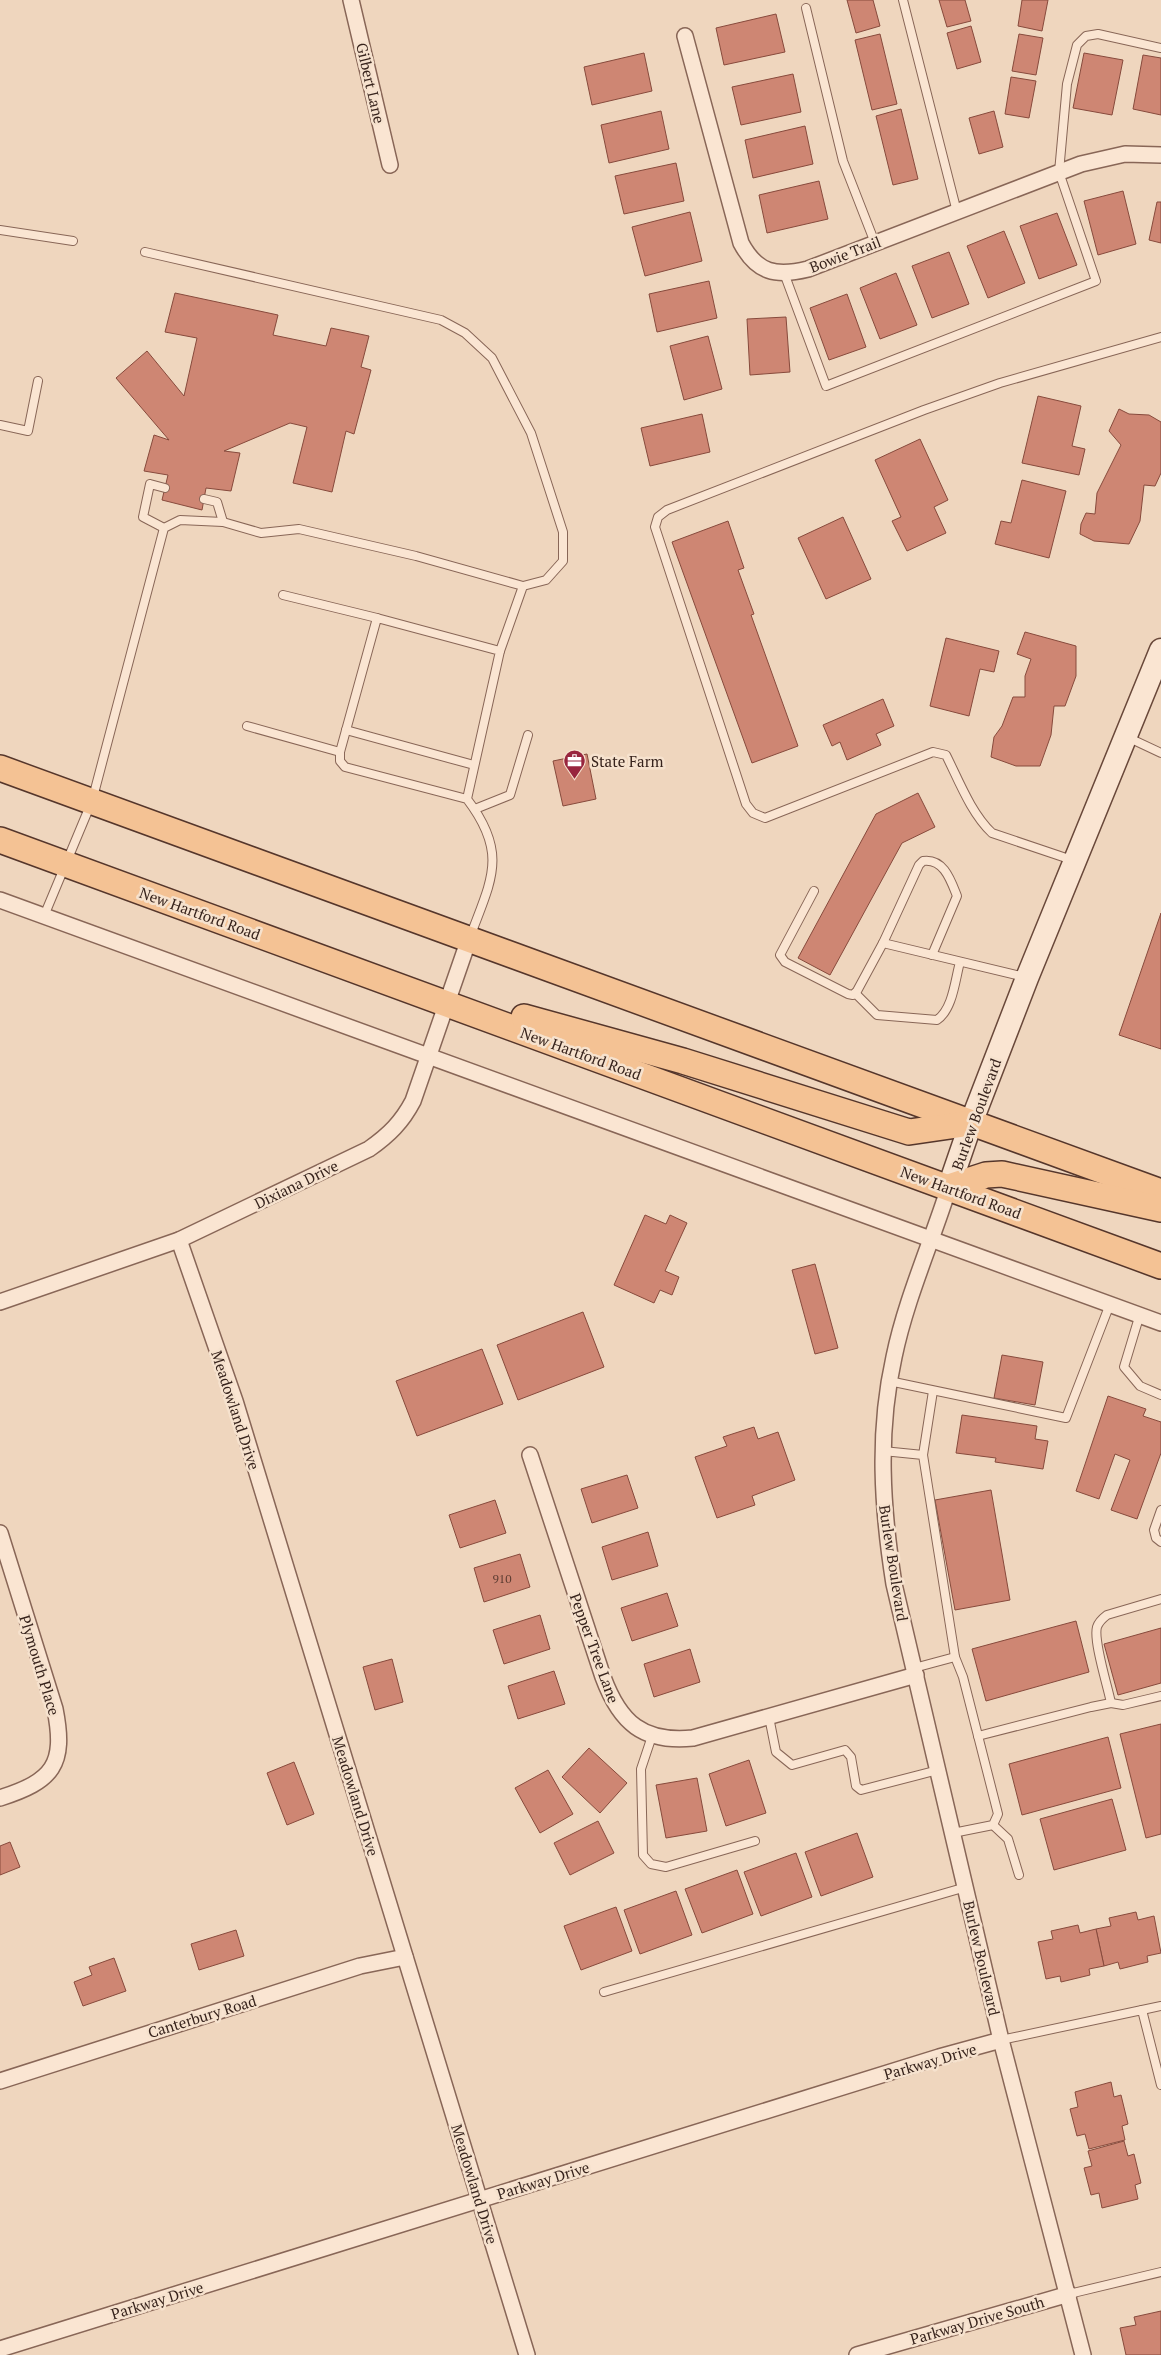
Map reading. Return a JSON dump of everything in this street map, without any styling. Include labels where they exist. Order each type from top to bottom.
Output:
[{"type":"main road","points":[[0,768],[1161,1192]]},
{"type":"main road","name":"New Hartford Road","points":[[0,840],[1161,1266]]},
{"type":"main road","points":[[447,1004],[523,1016],[606,1038],[909,1132],[971,1123]]},
{"type":"main road","points":[[949,1187],[986,1176],[1002,1174],[1161,1209]]},
{"type":"street","name":"Gilbert Lane","points":[[351,0],[390,165]]},
{"type":"street","name":"Bowie Trail","points":[[685,36],[740,242],[747,255],[758,265],[772,272],[784,273],[808,269],[1082,164],[1125,154],[1161,155]]},
{"type":"street","name":"Burlew Boulevard","points":[[1084,2355],[1002,2040],[894,1584],[886,1535],[882,1486],[882,1451],[889,1382],[901,1330],[930,1238],[971,1123],[1027,978],[1161,650]]},
{"type":"street","points":[[0,900],[1161,1323]]},
{"type":"street","name":"Dixiana Drive","points":[[0,1302],[179,1240],[369,1149],[389,1135],[404,1119],[414,1101],[469,939]]},
{"type":"street","name":"Meadowland Drive","points":[[179,1240],[235,1401],[527,2355]]},
{"type":"street","name":"Pepper Tree Lane","points":[[530,1456],[610,1696],[620,1713],[634,1727],[652,1736],[672,1740],[693,1738],[769,1717],[915,1671]]},
{"type":"street","name":"Plymouth Place","points":[[0,1534],[55,1709],[59,1731],[58,1751],[52,1767],[42,1780],[27,1790],[0,1798]]},
{"type":"street","name":"Canterbury Road","points":[[0,2081],[360,1966],[405,1958]]},
{"type":"street","name":"Parkway Drive","points":[[0,2349],[939,2057],[1002,2040]]},
{"type":"street","name":"Parkway Drive South","points":[[857,2355],[1069,2294]]},
{"type":"lane","points":[[903,0],[957,212]]},
{"type":"lane","points":[[806,8],[843,161],[875,243]]},
{"type":"lane","points":[[784,273],[826,386],[1096,282],[1059,172],[1067,84],[1077,45],[1086,36],[1098,34],[1161,48]]},
{"type":"lane","points":[[0,230],[73,241]]},
{"type":"lane","points":[[44,916],[92,801],[164,528],[180,520],[223,522],[261,533],[299,528],[416,556],[522,586],[546,580],[563,561],[563,532],[531,433],[492,358],[465,333],[441,320],[145,252]]},
{"type":"lane","points":[[1074,861],[992,833],[985,827],[946,755],[933,752],[765,818],[753,813],[746,804],[655,527],[658,517],[667,510],[924,410],[1000,383],[1161,337]]},
{"type":"lane","points":[[0,425],[28,431],[38,381]]},
{"type":"lane","points":[[164,528],[143,518],[150,484],[165,488]]},
{"type":"lane","points":[[204,499],[217,502],[223,522]]},
{"type":"lane","points":[[467,799],[500,651],[522,586]]},
{"type":"lane","points":[[283,594],[500,651]]},
{"type":"lane","points":[[377,618],[340,752],[340,761],[345,767],[467,799],[486,828],[494,861],[489,886],[469,939]]},
{"type":"lane","points":[[247,726],[340,752]]},
{"type":"lane","points":[[346,730],[474,765]]},
{"type":"lane","points":[[474,809],[510,795],[528,735]]},
{"type":"lane","points":[[1125,736],[1161,753]]},
{"type":"lane","points":[[855,993],[883,943],[919,865],[923,861],[935,862],[944,869],[958,896],[932,955]]},
{"type":"lane","points":[[814,891],[780,955],[785,962],[848,994],[855,993]]},
{"type":"lane","points":[[883,943],[1027,978]]},
{"type":"lane","points":[[855,993],[877,1015],[937,1020],[943,1016],[947,1007],[960,962]]},
{"type":"lane","points":[[889,1382],[1066,1418],[1110,1304]]},
{"type":"lane","points":[[1140,1314],[1124,1367],[1140,1386],[1161,1394]]},
{"type":"lane","points":[[933,1391],[923,1455],[955,1657],[963,1676],[998,1814],[993,1825]]},
{"type":"lane","points":[[882,1451],[923,1455]]},
{"type":"lane","points":[[1161,1510],[1154,1530],[1156,1538],[1161,1542]]},
{"type":"lane","points":[[1112,1703],[1097,1641],[1097,1627],[1107,1615],[1161,1600]]},
{"type":"lane","points":[[915,1671],[955,1657]]},
{"type":"lane","points":[[978,1736],[1112,1703],[1123,1705],[1161,1696]]},
{"type":"lane","points":[[769,1717],[776,1752],[792,1765],[845,1750],[851,1757],[856,1786],[861,1790],[938,1770]]},
{"type":"lane","points":[[652,1736],[641,1769],[643,1855],[651,1864],[666,1867],[755,1841]]},
{"type":"lane","points":[[953,1833],[993,1825]]},
{"type":"lane","points":[[993,1825],[1008,1839],[1019,1876]]},
{"type":"lane","points":[[604,1992],[966,1887]]},
{"type":"lane","points":[[1002,2040],[1161,2006]]},
{"type":"lane","points":[[1142,2010],[1161,2085]]},
{"type":"lane","points":[[1069,2294],[1161,2272]]},
{"type":"building","points":[[847,0],[873,0],[880,26],[856,33]]},
{"type":"building","points":[[939,0],[965,0],[971,21],[947,27]]},
{"type":"building","points":[[1022,0],[1048,0],[1042,31],[1018,26]]},
{"type":"building","points":[[776,14],[785,52],[724,65],[716,28]]},
{"type":"building","points":[[971,26],[981,62],[957,69],[947,33]]},
{"type":"building","points":[[880,34],[897,104],[872,110],[855,40]]},
{"type":"building","points":[[1019,34],[1043,38],[1036,75],[1012,71]]},
{"type":"building","points":[[644,53],[652,91],[592,105],[584,67]]},
{"type":"building","points":[[1084,53],[1123,60],[1112,115],[1073,108]]},
{"type":"building","points":[[1143,55],[1161,58],[1161,115],[1133,109]]},
{"type":"building","points":[[793,74],[801,112],[741,125],[732,87]]},
{"type":"building","points":[[1011,77],[1036,81],[1029,118],[1005,114]]},
{"type":"building","points":[[901,109],[918,179],[893,185],[876,116]]},
{"type":"building","points":[[661,111],[669,149],[609,163],[601,125]]},
{"type":"building","points":[[994,111],[1003,147],[979,154],[969,118]]},
{"type":"building","points":[[805,126],[813,164],[753,178],[745,140]]},
{"type":"building","points":[[676,163],[684,201],[624,214],[615,176]]},
{"type":"building","points":[[819,181],[828,219],[767,233],[759,195]]},
{"type":"building","points":[[1123,191],[1136,244],[1098,255],[1084,201]]},
{"type":"building","points":[[1157,202],[1161,202],[1161,243],[1149,240]]},
{"type":"building","points":[[690,212],[702,261],[645,276],[632,227]]},
{"type":"building","points":[[1057,213],[1077,265],[1039,279],[1020,226]]},
{"type":"building","points":[[1004,231],[1025,283],[988,298],[967,246]]},
{"type":"building","points":[[949,252],[969,304],[932,318],[912,266]]},
{"type":"building","points":[[896,273],[917,325],[880,339],[860,288]]},
{"type":"building","points":[[709,281],[717,318],[657,332],[649,294]]},
{"type":"building","points":[[175,293],[278,315],[273,335],[326,346],[331,328],[369,336],[361,367],[371,370],[354,434],[346,431],[332,492],[293,483],[307,427],[290,423],[224,451],[240,453],[231,491],[206,488],[202,510],[162,500],[168,475],[144,471],[154,435],[169,440],[116,378],[147,351],[184,396],[197,338],[165,332]]},
{"type":"building","points":[[847,294],[866,347],[829,360],[810,308]]},
{"type":"building","points":[[786,317],[790,372],[750,375],[747,319]]},
{"type":"building","points":[[708,336],[722,389],[684,400],[670,346]]},
{"type":"building","points":[[1038,396],[1081,406],[1072,446],[1085,449],[1079,475],[1022,463]]},
{"type":"building","points":[[1119,409],[1129,414],[1149,415],[1161,422],[1161,473],[1155,486],[1144,485],[1140,521],[1129,544],[1094,541],[1080,534],[1081,524],[1086,513],[1095,514],[1097,493],[1121,445],[1109,431]]},
{"type":"building","points":[[702,414],[710,452],[650,466],[641,428]]},
{"type":"building","points":[[920,439],[948,500],[934,507],[946,533],[907,551],[892,521],[901,517],[875,460]]},
{"type":"building","points":[[1022,480],[1066,491],[1049,558],[995,544],[1001,521],[1011,523]]},
{"type":"building","points":[[843,517],[871,579],[826,599],[798,538]]},
{"type":"building","points":[[728,521],[744,568],[738,570],[754,614],[751,615],[798,746],[752,763],[672,542]]},
{"type":"building","points":[[1025,632],[1076,646],[1076,676],[1065,706],[1054,706],[1051,735],[1040,766],[1016,766],[991,757],[994,737],[1002,726],[1013,697],[1025,697],[1025,676],[1031,659],[1017,654]]},
{"type":"building","points":[[946,638],[999,651],[994,672],[980,669],[969,716],[930,706]]},
{"type":"building","points":[[883,699],[894,726],[876,734],[881,745],[847,760],[840,742],[832,746],[823,725]]},
{"type":"building","name":"State Farm","points":[[587,754],[596,799],[563,806],[553,761]]},
{"type":"building","points":[[918,793],[935,827],[902,843],[830,975],[798,958],[876,814]]},
{"type":"building","points":[[1161,913],[1161,1049],[1119,1035]]},
{"type":"building","points":[[645,1215],[666,1224],[670,1215],[687,1223],[665,1271],[679,1277],[672,1295],[660,1290],[654,1303],[614,1285]]},
{"type":"building","points":[[815,1264],[838,1348],[815,1354],[792,1270]]},
{"type":"building","points":[[583,1312],[604,1367],[518,1400],[497,1345]]},
{"type":"building","points":[[482,1349],[503,1404],[417,1436],[396,1381]]},
{"type":"building","points":[[1002,1355],[1043,1362],[1035,1405],[994,1398]]},
{"type":"building","points":[[1108,1396],[1146,1409],[1143,1416],[1161,1422],[1161,1453],[1137,1519],[1111,1510],[1130,1460],[1115,1454],[1099,1499],[1076,1491]]},
{"type":"building","points":[[962,1415],[1037,1426],[1035,1439],[1048,1441],[1043,1469],[995,1462],[996,1458],[956,1453]]},
{"type":"building","points":[[754,1427],[758,1439],[778,1432],[795,1480],[752,1496],[755,1505],[717,1518],[695,1457],[727,1446],[723,1437]]},
{"type":"building","points":[[627,1475],[638,1508],[592,1523],[581,1489]]},
{"type":"building","points":[[991,1490],[1010,1600],[955,1610],[935,1500]]},
{"type":"building","points":[[495,1500],[506,1533],[460,1548],[449,1515]]},
{"type":"building","points":[[648,1532],[658,1566],[612,1580],[602,1547]]},
{"type":"building","points":[[520,1554],[530,1587],[484,1602],[474,1568]]},
{"type":"building","points":[[667,1593],[678,1626],[632,1641],[621,1608]]},
{"type":"building","points":[[540,1615],[550,1649],[504,1664],[493,1630]]},
{"type":"building","points":[[1076,1621],[1089,1672],[986,1701],[972,1649]]},
{"type":"building","points":[[1161,1628],[1161,1683],[1118,1695],[1104,1644]]},
{"type":"building","points":[[690,1649],[700,1682],[654,1697],[644,1664]]},
{"type":"building","points":[[392,1659],[403,1702],[375,1710],[363,1667]]},
{"type":"building","points":[[554,1671],[565,1704],[518,1719],[508,1686]]},
{"type":"building","points":[[1161,1724],[1161,1834],[1146,1838],[1120,1734]]},
{"type":"building","points":[[1108,1737],[1121,1788],[1022,1815],[1009,1764]]},
{"type":"building","points":[[589,1748],[627,1783],[600,1813],[562,1777]]},
{"type":"building","points":[[749,1760],[766,1813],[726,1826],[709,1774]]},
{"type":"building","points":[[294,1762],[314,1814],[287,1825],[267,1773]]},
{"type":"building","points":[[548,1770],[573,1814],[540,1833],[515,1788]]},
{"type":"building","points":[[697,1778],[707,1831],[666,1838],[656,1785]]},
{"type":"building","points":[[1112,1799],[1126,1850],[1054,1870],[1040,1819]]},
{"type":"building","points":[[598,1821],[614,1853],[570,1875],[554,1843]]},
{"type":"building","points":[[857,1833],[873,1877],[821,1896],[805,1852]]},
{"type":"building","points":[[10,1842],[20,1867],[0,1875],[0,1846]]},
{"type":"building","points":[[796,1853],[812,1897],[761,1916],[744,1872]]},
{"type":"building","points":[[737,1870],[753,1914],[702,1933],[685,1889]]},
{"type":"building","points":[[676,1891],[692,1935],[640,1954],[624,1910]]},
{"type":"building","points":[[616,1907],[632,1951],[581,1970],[564,1926]]},
{"type":"building","points":[[1136,1912],[1138,1920],[1154,1916],[1161,1953],[1147,1956],[1148,1962],[1120,1969],[1118,1962],[1104,1966],[1096,1929],[1111,1926],[1109,1918]]},
{"type":"building","points":[[1078,1925],[1080,1933],[1096,1929],[1104,1966],[1089,1969],[1090,1975],[1061,1982],[1060,1976],[1046,1979],[1038,1942],[1053,1939],[1051,1931]]},
{"type":"building","points":[[236,1930],[244,1956],[199,1970],[191,1944]]},
{"type":"building","points":[[114,1958],[126,1991],[83,2006],[74,1982],[92,1975],[89,1967]]},
{"type":"building","points":[[1111,2082],[1114,2097],[1121,2095],[1128,2124],[1122,2126],[1125,2140],[1089,2149],[1085,2134],[1077,2136],[1070,2109],[1078,2107],[1075,2092]]},
{"type":"building","points":[[1124,2141],[1128,2156],[1134,2154],[1141,2183],[1135,2185],[1138,2199],[1102,2208],[1099,2193],[1091,2195],[1084,2168],[1092,2166],[1088,2151]]},
{"type":"building","points":[[1161,2311],[1161,2355],[1126,2355],[1120,2328],[1136,2325],[1134,2317]]},
{"type":"place","name":"State Farm","points":[[575,780]]}]
